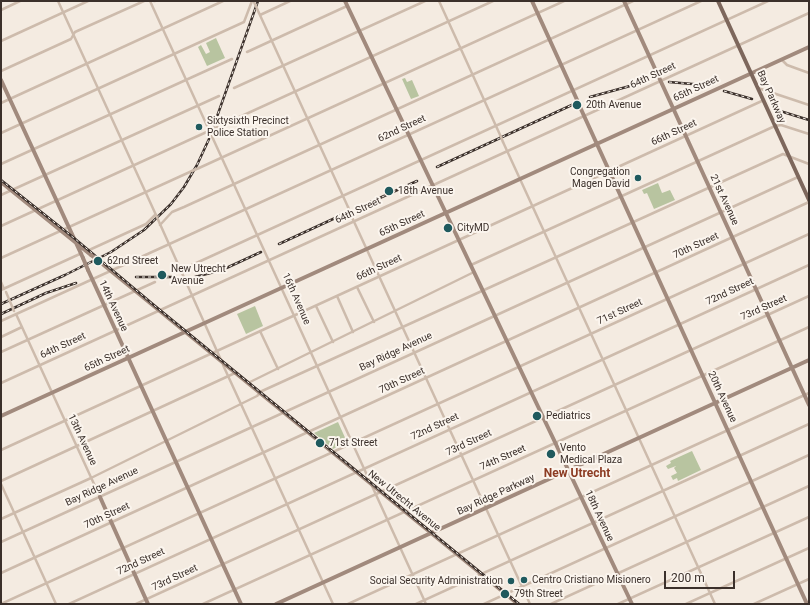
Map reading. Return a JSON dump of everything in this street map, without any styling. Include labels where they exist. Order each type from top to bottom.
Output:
[{"type":"main road","name":"Bay Parkway","points":[[718,1],[798,177],[808,195],[809,201]]},
{"type":"street","points":[[1,10],[20,1]]},
{"type":"street","points":[[58,1],[333,604]]},
{"type":"street","points":[[1,41],[88,1]]},
{"type":"street","points":[[1,72],[71,39],[76,32],[144,1]]},
{"type":"street","name":"16th Avenue","points":[[150,1],[373,486]]},
{"type":"street","points":[[1,102],[223,1]]},
{"type":"street","points":[[253,1],[530,604]]},
{"type":"street","points":[[1,134],[244,22],[253,1]]},
{"type":"street","points":[[259,14],[290,1]]},
{"type":"street","points":[[414,1],[416,5]]},
{"type":"street","points":[[234,88],[426,1]]},
{"type":"street","points":[[439,1],[715,604]]},
{"type":"street","points":[[1,226],[493,1]]},
{"type":"street","name":"20th Avenue","points":[[532,1],[807,604]]},
{"type":"street","points":[[1,258],[564,1]]},
{"type":"street","points":[[160,225],[172,212],[549,40],[625,3],[633,1]]},
{"type":"street","name":"62nd Street","points":[[1,321],[701,1]]},
{"type":"street","points":[[181,270],[768,1]]},
{"type":"street","points":[[248,52],[346,3]]},
{"type":"street","name":"18th Avenue","points":[[346,3],[434,185],[632,604]]},
{"type":"street","name":"21st Avenue","points":[[625,3],[792,368],[807,394],[809,405]]},
{"type":"street","name":"64th Street","points":[[1,383],[809,13]]},
{"type":"street","name":"65th Street","points":[[1,416],[809,46]]},
{"type":"street","points":[[1,164],[232,59]]},
{"type":"street","points":[[781,59],[787,65],[809,73]]},
{"type":"street","name":"14th Avenue","points":[[1,80],[241,604]]},
{"type":"street","points":[[758,88],[809,105]]},
{"type":"street","points":[[1,195],[219,96]]},
{"type":"street","name":"66th Street","points":[[1,450],[764,100]]},
{"type":"street","points":[[471,265],[775,126],[781,125],[809,134]]},
{"type":"street","points":[[1,519],[91,478],[260,393],[783,154],[809,164]]},
{"type":"street","name":"Bay Ridge Avenue","points":[[1,542],[798,177]]},
{"type":"street","name":"New Utrecht Avenue","points":[[1,182],[308,432],[373,486],[378,493],[405,512],[518,604]]},
{"type":"street","name":"70th Street","points":[[1,573],[580,308],[809,201]]},
{"type":"street","points":[[4,290],[82,256],[87,251],[146,224],[155,215]]},
{"type":"street","name":"71st Street","points":[[1,604],[809,234]]},
{"type":"street","name":"72nd Street","points":[[68,604],[809,265]]},
{"type":"street","points":[[248,384],[474,272]]},
{"type":"street","name":"13th Avenue","points":[[1,282],[148,604]]},
{"type":"street","points":[[1,352],[155,282]]},
{"type":"street","points":[[358,286],[374,322]]},
{"type":"street","points":[[337,296],[353,332]]},
{"type":"street","name":"73rd Street","points":[[136,604],[809,296]]},
{"type":"street","points":[[316,306],[333,342]]},
{"type":"street","points":[[1,337],[22,327]]},
{"type":"street","name":"74th Street","points":[[204,604],[809,327]]},
{"type":"street","points":[[260,331],[278,369]]},
{"type":"street","name":"Bay Ridge Parkway","points":[[276,604],[809,360]]},
{"type":"street","points":[[1,480],[235,373]]},
{"type":"street","points":[[348,604],[807,394]]},
{"type":"street","points":[[416,604],[809,424]]},
{"type":"street","points":[[484,604],[809,455]]},
{"type":"street","points":[[1,484],[56,604]]},
{"type":"street","points":[[551,604],[809,486]]},
{"type":"street","points":[[378,493],[388,520],[426,604]]},
{"type":"street","points":[[618,604],[809,517]]},
{"type":"street","points":[[686,604],[809,548]]},
{"type":"street","points":[[754,604],[809,579]]},
{"type":"green space","points":[[216,38],[225,58],[207,66],[198,47],[201,45],[206,54],[210,52],[206,43]]},
{"type":"green space","points":[[405,78],[407,82],[412,80],[419,96],[411,99],[402,79]]},
{"type":"green space","points":[[658,183],[662,193],[670,190],[675,200],[654,209],[647,193],[644,194],[642,190]]},
{"type":"green space","points":[[255,306],[263,326],[246,334],[237,314]]},
{"type":"green space","points":[[338,422],[347,442],[333,449],[314,433]]},
{"type":"green space","points":[[692,451],[701,470],[678,481],[677,478],[673,480],[671,476],[677,473],[674,468],[676,466],[668,469],[666,466],[671,463],[670,461]]},
{"type":"railway","points":[[214,125],[258,1]]},
{"type":"railway","points":[[669,82],[704,85]]},
{"type":"railway","points":[[590,97],[630,86]]},
{"type":"railway","points":[[724,91],[752,99]]},
{"type":"railway","points":[[437,167],[574,104]]},
{"type":"railway","points":[[780,111],[809,120]]},
{"type":"railway","points":[[1,304],[111,252],[144,230],[171,204],[184,187],[197,165],[209,139]]},
{"type":"railway","points":[[1,180],[74,238],[519,604]]},
{"type":"railway","points":[[360,207],[417,181]]},
{"type":"railway","points":[[279,244],[346,213]]},
{"type":"railway","points":[[195,277],[222,270],[261,252]]},
{"type":"railway","points":[[136,277],[176,277]]},
{"type":"railway","points":[[1,314],[46,293],[76,283]]},
{"type":"place","name":"20th Avenue","points":[[577,105]]},
{"type":"place","name":"Sixtysixth Precinct Police Station","points":[[199,127]]},
{"type":"place","name":"Congregation Magen David","points":[[638,178]]},
{"type":"place","name":"18th Avenue","points":[[389,191]]},
{"type":"place","name":"CityMD","points":[[448,228]]},
{"type":"place","name":"62nd Street","points":[[98,261]]},
{"type":"place","name":"New Utrecht Avenue","points":[[162,275]]},
{"type":"place","name":"Pediatrics","points":[[537,416]]},
{"type":"place","name":"71st Street","points":[[320,443]]},
{"type":"place","name":"Vento Medical Plaza","points":[[551,454]]},
{"type":"place","name":"Centro Cristiano Misionero","points":[[524,580]]},
{"type":"place","name":"Social Security Administration","points":[[511,581]]},
{"type":"place","name":"79th Street","points":[[505,594]]},
{"type":"district","name":"New Utrecht","points":[[577,474]]}]
